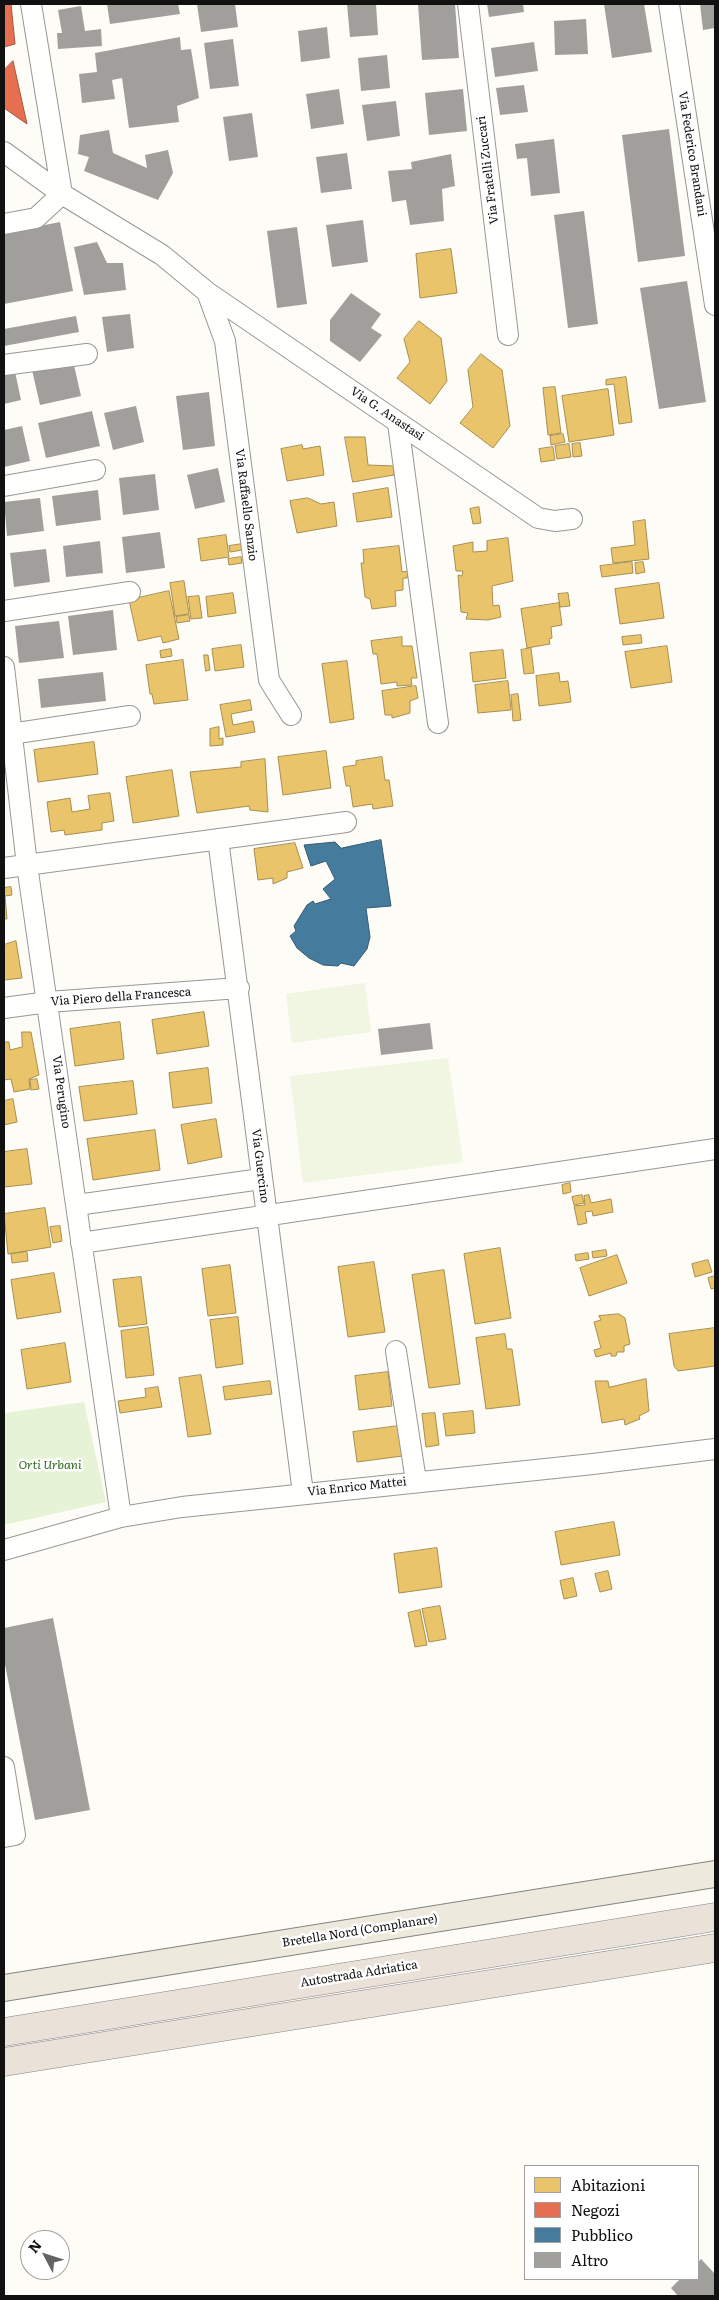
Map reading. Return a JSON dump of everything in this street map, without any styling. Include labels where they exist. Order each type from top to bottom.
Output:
[{"type":"highway","name":"Autostrada Adriatica","points":[[4,2032],[715,1917]]},
{"type":"highway","points":[[4,2062],[715,1948]]},
{"type":"main road","name":"Bretella Nord (Complanare)","points":[[4,1988],[715,1874]]},
{"type":"street","points":[[4,224],[36,218],[62,194],[31,4]]},
{"type":"street","name":"Via Fratelli Zuccari","points":[[468,4],[508,335]]},
{"type":"street","name":"Via Federico Brandani","points":[[669,4],[715,305]]},
{"type":"street","name":"Via G. Anastasi","points":[[4,152],[62,194],[143,242],[207,292],[538,518],[555,521],[572,519]]},
{"type":"street","name":"Via Raffaello Sanzio","points":[[207,292],[225,341],[269,680],[291,715]]},
{"type":"street","points":[[4,365],[87,354]]},
{"type":"street","points":[[398,422],[438,723]]},
{"type":"street","points":[[4,486],[95,470]]},
{"type":"street","points":[[4,611],[130,592]]},
{"type":"street","name":"Via Perugino","points":[[4,667],[8,735],[121,1518]]},
{"type":"street","points":[[8,735],[130,716]]},
{"type":"street","points":[[4,868],[346,822]]},
{"type":"street","name":"Via Guercino","points":[[218,839],[239,988],[261,1180],[304,1493]]},
{"type":"street","name":"Via Piero della Francesca","points":[[4,1008],[48,1002],[239,988]]},
{"type":"street","points":[[82,1242],[715,1149]]},
{"type":"street","points":[[76,1205],[261,1180]]},
{"type":"street","points":[[396,1351],[416,1481]]},
{"type":"street","name":"Via Enrico Mattei","points":[[4,1550],[121,1518],[182,1507],[416,1481],[593,1464],[715,1449]]},
{"type":"street","points":[[4,1767],[15,1835],[4,1837]]},
{"type":"green space","points":[[365,983],[371,1032],[292,1043],[286,994]]},
{"type":"green space","points":[[448,1058],[463,1162],[303,1183],[290,1076]]},
{"type":"green space","name":"Orti Urbani","points":[[84,1402],[106,1502],[4,1525],[4,1413]]},
{"type":"building: Abitazioni","points":[[451,249],[457,293],[420,298],[416,254]]},
{"type":"building: Abitazioni","points":[[419,321],[441,338],[447,381],[430,404],[397,378],[410,362],[404,339]]},
{"type":"building: Abitazioni","points":[[481,354],[502,370],[510,426],[493,448],[460,423],[473,407],[468,370]]},
{"type":"building: Abitazioni","points":[[626,377],[632,422],[619,424],[614,384],[606,385],[606,380]]},
{"type":"building: Abitazioni","points":[[555,387],[561,433],[548,435],[543,388]]},
{"type":"building: Abitazioni","points":[[608,389],[614,435],[569,442],[562,396]]},
{"type":"building: Abitazioni","points":[[563,434],[565,442],[551,445],[550,436]]},
{"type":"building: Abitazioni","points":[[345,437],[365,437],[368,465],[394,466],[394,475],[353,482]]},
{"type":"building: Abitazioni","points":[[580,443],[582,456],[573,457],[572,444]]},
{"type":"building: Abitazioni","points":[[569,444],[571,457],[557,459],[555,446]]},
{"type":"building: Abitazioni","points":[[302,445],[303,449],[320,446],[324,475],[287,481],[281,449]]},
{"type":"building: Abitazioni","points":[[553,447],[555,460],[541,462],[539,449]]},
{"type":"building: Abitazioni","points":[[388,488],[392,517],[357,522],[353,494]]},
{"type":"building: Abitazioni","points":[[308,498],[321,504],[334,502],[337,526],[297,533],[290,501]]},
{"type":"building: Abitazioni","points":[[479,507],[481,523],[473,524],[470,509]]},
{"type":"building: Abitazioni","points":[[645,520],[649,559],[613,563],[611,548],[635,545],[633,522]]},
{"type":"building: Abitazioni","points":[[226,535],[229,557],[201,561],[198,539]]},
{"type":"building: Abitazioni","points":[[508,538],[513,581],[492,586],[493,606],[499,605],[501,617],[488,620],[466,619],[468,613],[461,612],[458,575],[462,576],[463,571],[456,571],[453,546],[473,542],[473,552],[487,551],[487,541]]},
{"type":"building: Abitazioni","points":[[242,544],[243,550],[230,552],[229,546]]},
{"type":"building: Abitazioni","points":[[399,546],[402,572],[408,571],[407,578],[403,578],[403,590],[395,591],[396,606],[372,609],[370,599],[365,597],[361,563],[364,563],[363,550]]},
{"type":"building: Abitazioni","points":[[241,557],[242,563],[229,565],[228,559]]},
{"type":"building: Abitazioni","points":[[632,562],[633,573],[602,577],[600,566]]},
{"type":"building: Abitazioni","points":[[643,562],[645,572],[636,574],[635,563]]},
{"type":"building: Abitazioni","points":[[184,581],[189,614],[175,616],[170,583]]},
{"type":"building: Abitazioni","points":[[659,583],[664,618],[620,624],[615,589]]},
{"type":"building: Abitazioni","points":[[169,591],[179,639],[163,643],[161,636],[138,641],[129,600]]},
{"type":"building: Abitazioni","points":[[233,593],[236,613],[208,617],[206,597]]},
{"type":"building: Abitazioni","points":[[568,593],[570,606],[560,607],[558,594]]},
{"type":"building: Abitazioni","points":[[199,596],[202,618],[191,619],[188,597]]},
{"type":"building: Abitazioni","points":[[559,603],[562,625],[551,627],[552,638],[549,639],[550,644],[527,648],[521,609]]},
{"type":"building: Abitazioni","points":[[189,615],[190,621],[177,623],[176,617]]},
{"type":"building: Abitazioni","points":[[641,635],[642,643],[623,645],[622,637]]},
{"type":"building: Abitazioni","points":[[402,637],[402,646],[412,646],[417,678],[411,678],[412,685],[397,686],[397,682],[381,684],[377,654],[373,654],[371,641]]},
{"type":"building: Abitazioni","points":[[241,645],[244,667],[215,671],[212,649]]},
{"type":"building: Abitazioni","points":[[667,646],[672,682],[631,688],[625,652]]},
{"type":"building: Abitazioni","points":[[531,648],[534,673],[524,674],[521,650]]},
{"type":"building: Abitazioni","points":[[171,649],[172,656],[161,658],[160,651]]},
{"type":"building: Abitazioni","points":[[503,650],[506,678],[473,682],[470,653]]},
{"type":"building: Abitazioni","points":[[204,655],[208,655],[210,670],[206,671]]},
{"type":"building: Abitazioni","points":[[183,660],[188,700],[154,704],[152,694],[150,694],[146,665]]},
{"type":"building: Abitazioni","points":[[347,661],[354,719],[330,723],[322,664]]},
{"type":"building: Abitazioni","points":[[559,673],[560,682],[568,681],[571,702],[539,706],[536,676]]},
{"type":"building: Abitazioni","points":[[508,681],[511,710],[478,713],[475,685]]},
{"type":"building: Abitazioni","points":[[416,686],[418,698],[410,701],[410,713],[392,718],[392,715],[385,715],[382,691]]},
{"type":"building: Abitazioni","points":[[518,694],[521,720],[513,721],[511,695]]},
{"type":"building: Abitazioni","points":[[250,700],[252,710],[231,714],[233,725],[253,721],[255,732],[226,737],[220,705]]},
{"type":"building: Abitazioni","points":[[219,727],[219,739],[223,738],[223,745],[210,746],[210,729]]},
{"type":"building: Abitazioni","points":[[94,742],[98,774],[38,782],[34,750]]},
{"type":"building: Abitazioni","points":[[326,751],[331,788],[283,795],[278,757]]},
{"type":"building: Abitazioni","points":[[382,757],[385,780],[389,780],[393,806],[373,809],[372,804],[353,807],[350,786],[346,786],[343,767],[356,765],[356,761]]},
{"type":"building: Abitazioni","points":[[265,759],[268,812],[250,810],[249,806],[197,813],[190,772],[241,767],[241,762]]},
{"type":"building: Abitazioni","points":[[172,770],[179,816],[133,823],[126,777]]},
{"type":"building: Abitazioni","points":[[110,793],[114,821],[102,823],[102,830],[65,835],[64,830],[51,832],[47,802],[70,798],[72,812],[90,809],[88,796]]},
{"type":"building: Abitazioni","points":[[295,843],[303,868],[287,872],[287,878],[273,884],[273,878],[258,880],[254,849]]},
{"type":"building: Abitazioni","points":[[11,887],[12,895],[5,896],[7,919],[4,919],[4,888]]},
{"type":"building: Abitazioni","points":[[16,941],[22,978],[4,980],[4,945]]},
{"type":"building: Abitazioni","points":[[204,1012],[209,1046],[157,1054],[152,1020]]},
{"type":"building: Abitazioni","points":[[120,1022],[124,1059],[75,1066],[70,1029]]},
{"type":"building: Abitazioni","points":[[22,1032],[31,1032],[39,1075],[29,1079],[30,1089],[14,1092],[11,1079],[4,1080],[4,1042],[9,1042],[10,1050],[22,1047]]},
{"type":"building: Abitazioni","points":[[208,1068],[212,1103],[173,1108],[169,1073]]},
{"type":"building: Abitazioni","points":[[37,1079],[39,1089],[31,1090],[30,1080]]},
{"type":"building: Abitazioni","points":[[133,1081],[137,1114],[84,1121],[79,1087]]},
{"type":"building: Abitazioni","points":[[13,1099],[17,1122],[4,1125],[4,1101]]},
{"type":"building: Abitazioni","points":[[216,1119],[222,1157],[188,1164],[181,1125]]},
{"type":"building: Abitazioni","points":[[155,1130],[160,1170],[93,1180],[87,1139]]},
{"type":"building: Abitazioni","points":[[27,1149],[32,1184],[4,1187],[4,1152]]},
{"type":"building: Abitazioni","points":[[570,1183],[571,1192],[563,1194],[562,1185]]},
{"type":"building: Abitazioni","points":[[582,1195],[584,1203],[574,1205],[572,1197]]},
{"type":"building: Abitazioni","points":[[589,1195],[591,1203],[611,1199],[613,1212],[593,1216],[592,1211],[585,1212],[587,1223],[578,1225],[574,1206],[585,1205],[584,1196]]},
{"type":"building: Abitazioni","points":[[45,1208],[51,1247],[8,1254],[4,1214]]},
{"type":"building: Abitazioni","points":[[60,1226],[62,1241],[53,1243],[50,1227]]},
{"type":"building: Abitazioni","points":[[500,1248],[511,1318],[475,1324],[464,1254]]},
{"type":"building: Abitazioni","points":[[606,1250],[607,1256],[593,1258],[592,1252]]},
{"type":"building: Abitazioni","points":[[27,1252],[28,1261],[12,1263],[11,1254]]},
{"type":"building: Abitazioni","points":[[588,1253],[589,1259],[576,1261],[575,1255]]},
{"type":"building: Abitazioni","points":[[617,1255],[627,1283],[589,1296],[580,1268]]},
{"type":"building: Abitazioni","points":[[708,1260],[712,1272],[695,1277],[692,1264]]},
{"type":"building: Abitazioni","points":[[374,1262],[385,1332],[348,1337],[338,1267]]},
{"type":"building: Abitazioni","points":[[230,1265],[236,1313],[208,1316],[202,1269]]},
{"type":"building: Abitazioni","points":[[444,1270],[460,1384],[429,1388],[412,1275]]},
{"type":"building: Abitazioni","points":[[54,1273],[61,1312],[17,1319],[11,1280]]},
{"type":"building: Abitazioni","points":[[715,1276],[715,1288],[711,1289],[708,1278]]},
{"type":"building: Abitazioni","points":[[141,1277],[147,1324],[119,1327],[113,1280]]},
{"type":"building: Abitazioni","points":[[619,1314],[625,1318],[630,1344],[624,1346],[624,1352],[617,1352],[616,1356],[611,1356],[611,1353],[596,1357],[594,1350],[601,1348],[594,1322],[601,1320],[599,1316]]},
{"type":"building: Abitazioni","points":[[238,1317],[243,1364],[216,1368],[210,1320]]},
{"type":"building: Abitazioni","points":[[148,1327],[154,1375],[126,1378],[121,1331]]},
{"type":"building: Abitazioni","points":[[715,1328],[715,1366],[678,1371],[674,1366],[669,1334]]},
{"type":"building: Abitazioni","points":[[505,1334],[507,1349],[512,1349],[520,1405],[486,1409],[476,1338]]},
{"type":"building: Abitazioni","points":[[65,1343],[71,1382],[27,1389],[21,1350]]},
{"type":"building: Abitazioni","points":[[388,1372],[392,1406],[359,1410],[355,1376]]},
{"type":"building: Abitazioni","points":[[201,1375],[211,1434],[188,1437],[179,1378]]},
{"type":"building: Abitazioni","points":[[646,1379],[649,1411],[639,1416],[640,1419],[625,1425],[624,1419],[602,1423],[595,1381],[608,1381],[609,1387]]},
{"type":"building: Abitazioni","points":[[270,1381],[272,1394],[225,1400],[223,1387]]},
{"type":"building: Abitazioni","points":[[158,1387],[162,1407],[120,1413],[118,1401],[146,1397],[145,1389]]},
{"type":"building: Abitazioni","points":[[473,1411],[475,1433],[446,1436],[443,1414]]},
{"type":"building: Abitazioni","points":[[435,1413],[439,1445],[426,1447],[422,1414]]},
{"type":"building: Abitazioni","points":[[406,1425],[410,1455],[357,1462],[353,1432]]},
{"type":"building: Abitazioni","points":[[614,1522],[620,1555],[561,1565],[555,1532]]},
{"type":"building: Abitazioni","points":[[437,1548],[442,1587],[399,1593],[394,1554]]},
{"type":"building: Abitazioni","points":[[608,1571],[612,1589],[600,1592],[595,1574]]},
{"type":"building: Abitazioni","points":[[573,1578],[577,1596],[564,1599],[560,1581]]},
{"type":"building: Abitazioni","points":[[440,1606],[446,1639],[429,1642],[422,1609]]},
{"type":"building: Abitazioni","points":[[420,1610],[427,1645],[415,1647],[408,1613]]},
{"type":"building: Negozi","points":[[4,4],[11,4],[15,44],[4,47]]},
{"type":"building: Negozi","points":[[13,61],[27,124],[4,108],[4,70]]},
{"type":"building: Pubblico","points":[[381,840],[391,906],[366,908],[370,937],[367,949],[354,966],[341,963],[338,966],[323,965],[309,958],[297,948],[290,936],[296,931],[294,926],[307,905],[313,901],[315,904],[331,899],[323,889],[335,879],[326,861],[311,866],[304,845],[335,842],[341,848]]},
{"type":"building: Altro","points":[[107,4],[178,4],[180,14],[110,24]]},
{"type":"building: Altro","points":[[197,4],[235,4],[238,27],[201,32]]},
{"type":"building: Altro","points":[[347,4],[376,4],[378,35],[350,37]]},
{"type":"building: Altro","points":[[418,4],[455,4],[459,58],[422,60]]},
{"type":"building: Altro","points":[[487,4],[523,4],[524,12],[489,17]]},
{"type":"building: Altro","points":[[604,4],[644,4],[652,52],[612,58]]},
{"type":"building: Altro","points":[[700,4],[715,4],[715,28],[703,30]]},
{"type":"building: Altro","points":[[81,6],[85,31],[101,29],[102,46],[58,49],[57,33],[62,33],[58,10]]},
{"type":"building: Altro","points":[[586,19],[588,54],[555,55],[554,21]]},
{"type":"building: Altro","points":[[327,27],[330,58],[301,62],[298,31]]},
{"type":"building: Altro","points":[[180,37],[181,50],[191,49],[199,98],[177,106],[179,122],[129,128],[122,78],[112,80],[115,99],[82,103],[79,74],[97,72],[95,53]]},
{"type":"building: Altro","points":[[233,39],[239,86],[210,89],[204,43]]},
{"type":"building: Altro","points":[[534,42],[538,71],[495,77],[491,48]]},
{"type":"building: Altro","points":[[387,55],[390,88],[361,91],[358,58]]},
{"type":"building: Altro","points":[[524,85],[528,112],[500,115],[496,88]]},
{"type":"building: Altro","points":[[339,89],[344,124],[311,129],[306,94]]},
{"type":"building: Altro","points":[[463,89],[467,131],[429,135],[425,93]]},
{"type":"building: Altro","points":[[396,101],[400,136],[367,141],[362,105]]},
{"type":"building: Altro","points":[[252,113],[258,157],[229,161],[223,117]]},
{"type":"building: Altro","points":[[669,129],[685,256],[638,262],[622,135]]},
{"type":"building: Altro","points":[[109,130],[113,153],[147,168],[145,155],[168,150],[173,173],[158,200],[84,171],[89,157],[78,154],[80,135]]},
{"type":"building: Altro","points":[[554,139],[560,193],[531,196],[527,158],[517,159],[515,144]]},
{"type":"building: Altro","points":[[347,153],[352,189],[321,193],[316,157]]},
{"type":"building: Altro","points":[[451,154],[455,186],[442,189],[444,221],[410,225],[406,200],[392,202],[388,171],[412,169],[411,162]]},
{"type":"building: Altro","points":[[584,211],[598,324],[568,328],[554,215]]},
{"type":"building: Altro","points":[[363,220],[368,262],[332,267],[326,225]]},
{"type":"building: Altro","points":[[60,222],[73,291],[4,304],[4,233]]},
{"type":"building: Altro","points":[[297,227],[307,304],[277,308],[267,231]]},
{"type":"building: Altro","points":[[97,242],[107,263],[123,263],[126,290],[84,295],[74,247]]},
{"type":"building: Altro","points":[[687,281],[706,402],[659,409],[640,288]]},
{"type":"building: Altro","points":[[351,293],[381,314],[371,328],[382,335],[360,362],[330,341],[330,320]]},
{"type":"building: Altro","points":[[130,314],[134,348],[107,352],[102,317]]},
{"type":"building: Altro","points":[[76,316],[79,332],[4,346],[4,329]]},
{"type":"building: Altro","points":[[73,361],[81,396],[40,405],[32,370]]},
{"type":"building: Altro","points":[[14,367],[21,400],[4,404],[4,369]]},
{"type":"building: Altro","points":[[209,392],[215,446],[183,450],[176,396]]},
{"type":"building: Altro","points":[[136,406],[144,442],[113,450],[104,413]]},
{"type":"building: Altro","points":[[92,411],[100,446],[46,458],[38,423]]},
{"type":"building: Altro","points":[[22,426],[30,461],[4,467],[4,430]]},
{"type":"building: Altro","points":[[218,468],[225,502],[195,509],[187,475]]},
{"type":"building: Altro","points":[[155,474],[159,510],[123,515],[119,478]]},
{"type":"building: Altro","points":[[98,490],[101,520],[56,526],[52,496]]},
{"type":"building: Altro","points":[[40,498],[44,531],[7,536],[4,502]]},
{"type":"building: Altro","points":[[160,532],[165,568],[126,573],[122,537]]},
{"type":"building: Altro","points":[[100,541],[103,573],[66,577],[63,546]]},
{"type":"building: Altro","points":[[46,549],[50,582],[14,587],[10,553]]},
{"type":"building: Altro","points":[[113,610],[117,650],[73,655],[68,616]]},
{"type":"building: Altro","points":[[59,621],[64,658],[19,663],[15,626]]},
{"type":"building: Altro","points":[[103,672],[106,701],[41,708],[38,679]]},
{"type":"building: Altro","points":[[430,1023],[433,1049],[381,1055],[378,1029]]},
{"type":"building: Altro","points":[[53,1618],[90,1810],[35,1820],[4,1659],[4,1628]]},
{"type":"building: Altro","points":[[701,2259],[715,2274],[715,2296],[678,2296],[671,2288],[679,2280],[699,2280],[699,2261]]}]
